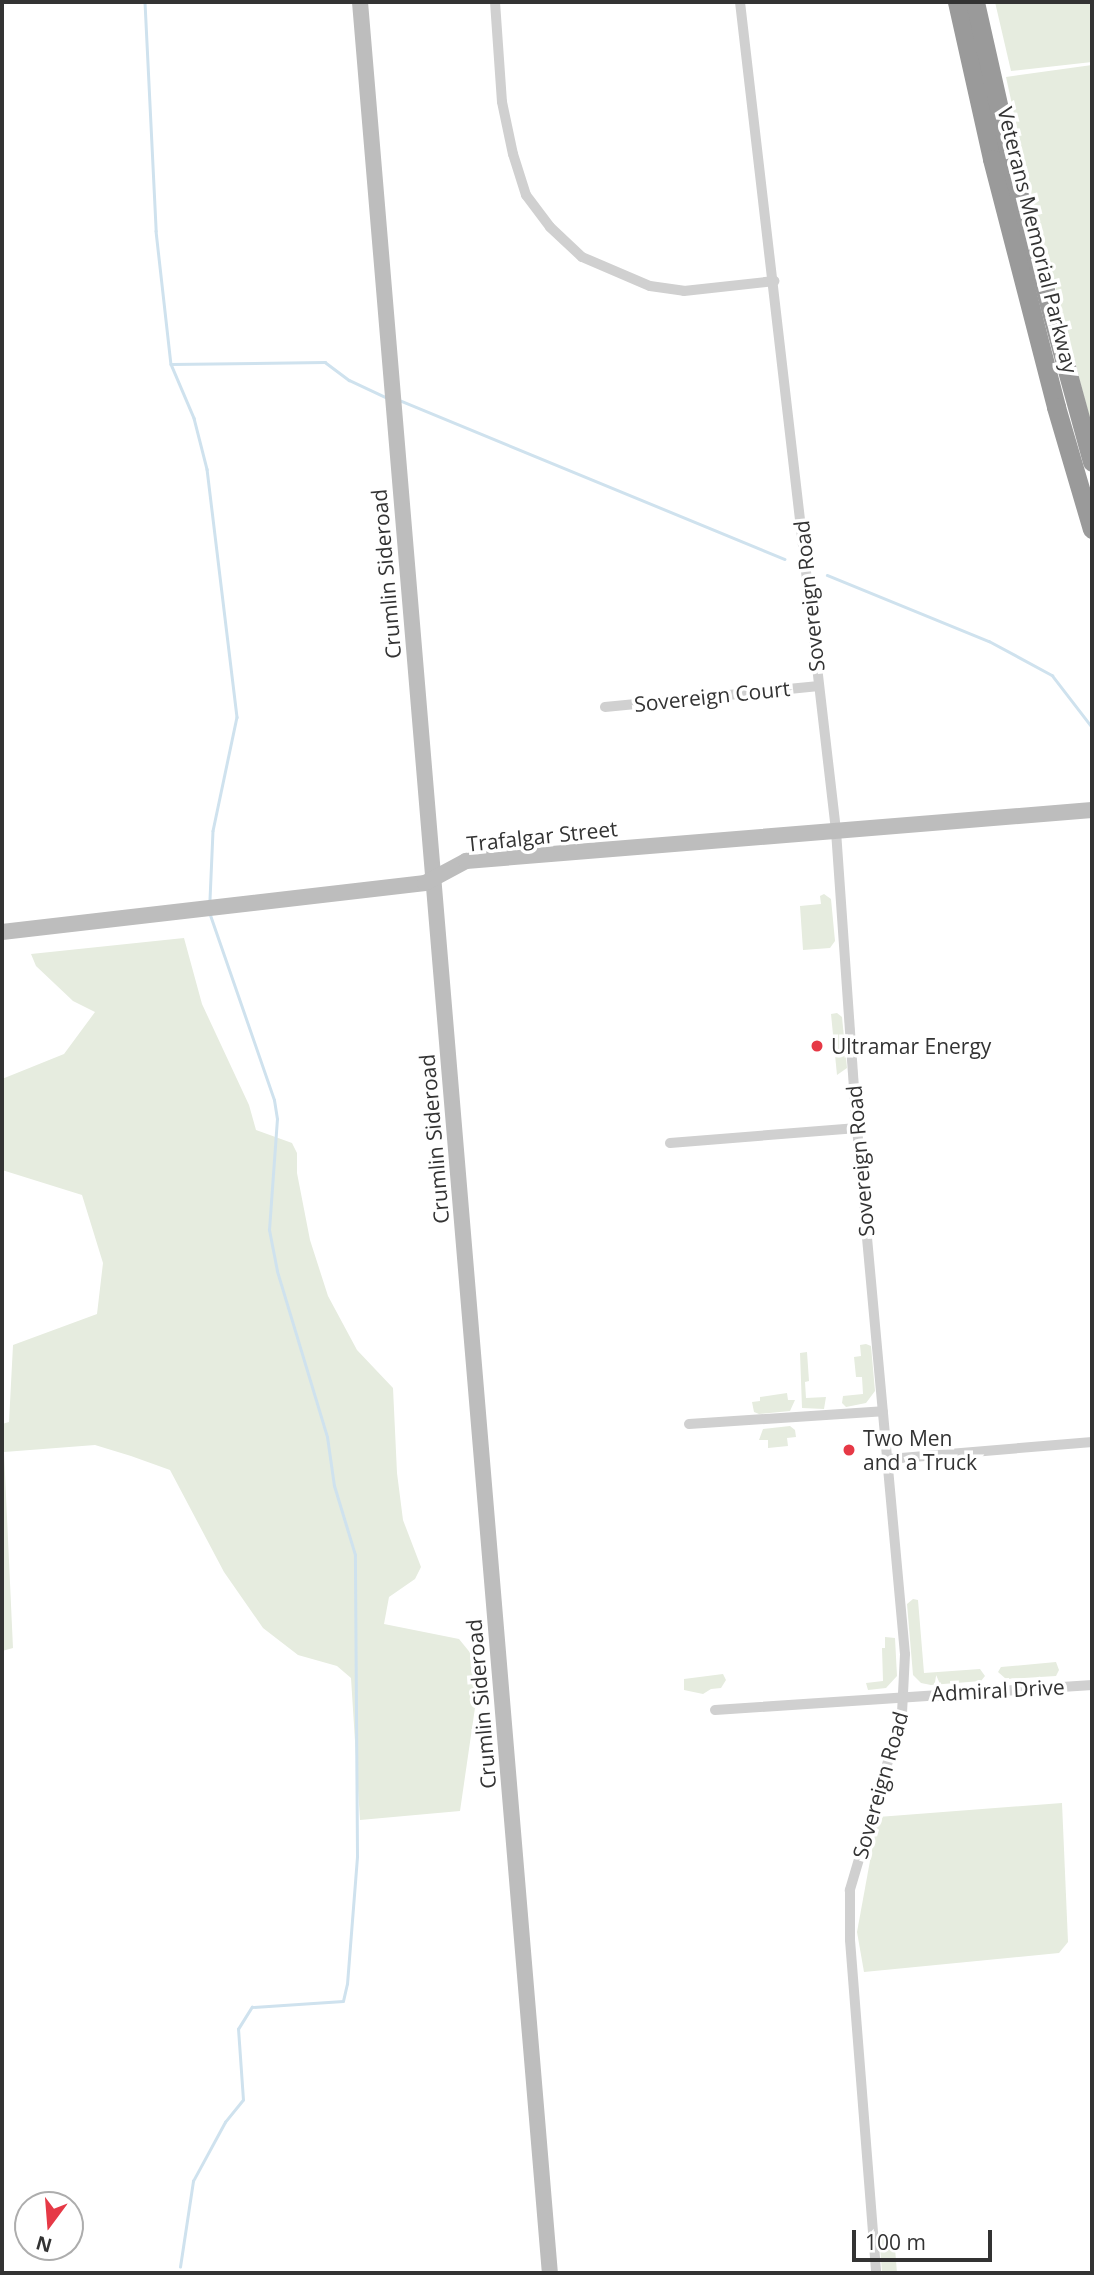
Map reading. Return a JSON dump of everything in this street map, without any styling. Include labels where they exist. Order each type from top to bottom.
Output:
[{"type":"highway","name":"Veterans Memorial Parkway","points":[[957,2],[992,159],[1056,407],[1092,529]]},
{"type":"highway","name":"Veterans Memorial Parkway","points":[[975,2],[1016,184],[1092,462]]},
{"type":"street","name":"Crumlin Sideroad","points":[[360,2],[550,2273]]},
{"type":"street","points":[[495,2],[502,103],[513,153],[526,195],[550,227],[582,257],[650,286],[684,291],[774,281]]},
{"type":"street","name":"Sovereign Road","points":[[740,2],[836,831],[857,1128],[905,1654],[902,1714],[850,1890],[850,1940],[876,2273]]},
{"type":"street","name":"Sovereign Court","points":[[605,707],[819,686]]},
{"type":"street","name":"Trafalgar Street","points":[[2,932],[425,883],[466,861],[1092,810]]},
{"type":"street","points":[[670,1143],[857,1128]]},
{"type":"street","points":[[688,1424],[883,1411]]},
{"type":"street","points":[[889,1459],[1092,1442]]},
{"type":"street","name":"Admiral Drive","points":[[715,1710],[904,1695],[1092,1685]]},
{"type":"shaded area","points":[[995,2],[1092,2],[1092,62],[1011,71]]},
{"type":"shaded area","points":[[1092,65],[1092,427],[1034,206],[1006,77]]},
{"type":"shaded area","points":[[824,894],[831,899],[835,941],[830,948],[803,950],[800,906],[821,904],[820,896]]},
{"type":"shaded area","points":[[184,938],[202,1004],[249,1105],[256,1130],[292,1143],[297,1153],[297,1173],[310,1240],[328,1296],[357,1350],[393,1388],[397,1473],[403,1520],[421,1567],[415,1579],[389,1597],[384,1624],[459,1639],[472,1655],[476,1701],[460,1811],[360,1820],[351,1678],[337,1666],[298,1655],[263,1628],[224,1572],[170,1470],[131,1456],[95,1445],[4,1452],[13,1648],[2,1651],[2,1424],[9,1422],[13,1345],[97,1314],[103,1263],[82,1195],[2,1170],[2,1079],[64,1054],[95,1012],[73,1001],[36,966],[31,954]]},
{"type":"shaded area","points":[[837,1013],[842,1017],[847,1068],[837,1075],[831,1014]]},
{"type":"shaded area","points":[[860,1345],[871,1346],[875,1391],[866,1403],[846,1407],[842,1403],[843,1396],[863,1394],[862,1377],[856,1377],[854,1357],[861,1356]]},
{"type":"shaded area","points":[[807,1352],[809,1381],[805,1382],[806,1398],[826,1397],[824,1409],[802,1408],[800,1353]]},
{"type":"shaded area","points":[[787,1393],[788,1400],[795,1400],[790,1411],[759,1414],[754,1412],[752,1402],[760,1401],[760,1397]]},
{"type":"shaded area","points":[[790,1426],[795,1430],[796,1437],[787,1438],[788,1446],[768,1448],[768,1440],[759,1440],[763,1429]]},
{"type":"shaded area","points":[[913,1599],[918,1600],[924,1673],[980,1669],[985,1676],[981,1681],[931,1685],[921,1683],[913,1675],[907,1604]]},
{"type":"shaded area","points":[[885,1637],[895,1638],[897,1676],[886,1688],[868,1690],[866,1683],[883,1681],[882,1648],[885,1648]]},
{"type":"shaded area","points":[[1056,1662],[1059,1670],[1056,1676],[1006,1679],[998,1672],[1001,1667]]},
{"type":"shaded area","points":[[723,1674],[726,1680],[721,1688],[711,1689],[703,1694],[684,1690],[684,1679]]},
{"type":"shaded area","points":[[1062,1803],[1068,1942],[1059,1953],[864,1972],[857,1932],[878,1817]]},
{"type":"shaded area","points":[[883,2231],[890,2235],[890,2248],[895,2248],[897,2273],[882,2273],[879,2234]]},
{"type":"waterway","points":[[145,2],[156,231],[171,364],[194,418],[207,469],[237,717],[213,831],[210,901]]},
{"type":"waterway","points":[[171,364],[325,362],[349,380],[385,397]]},
{"type":"waterway","points":[[399,400],[784,559]]},
{"type":"waterway","points":[[827,575],[989,641],[1052,675],[1092,727]]},
{"type":"waterway","points":[[180,2267],[193,2181],[225,2122],[243,2100],[238,2029],[252,2007],[343,2001],[347,1984],[357,1856],[355,1555],[334,1486],[327,1437],[277,1271],[269,1230],[277,1119],[274,1100],[210,915]]},
{"type":"place","name":"Ultramar Energy","points":[[817,1046]]},
{"type":"place","name":"Two Men and a Truck","points":[[849,1450]]}]
